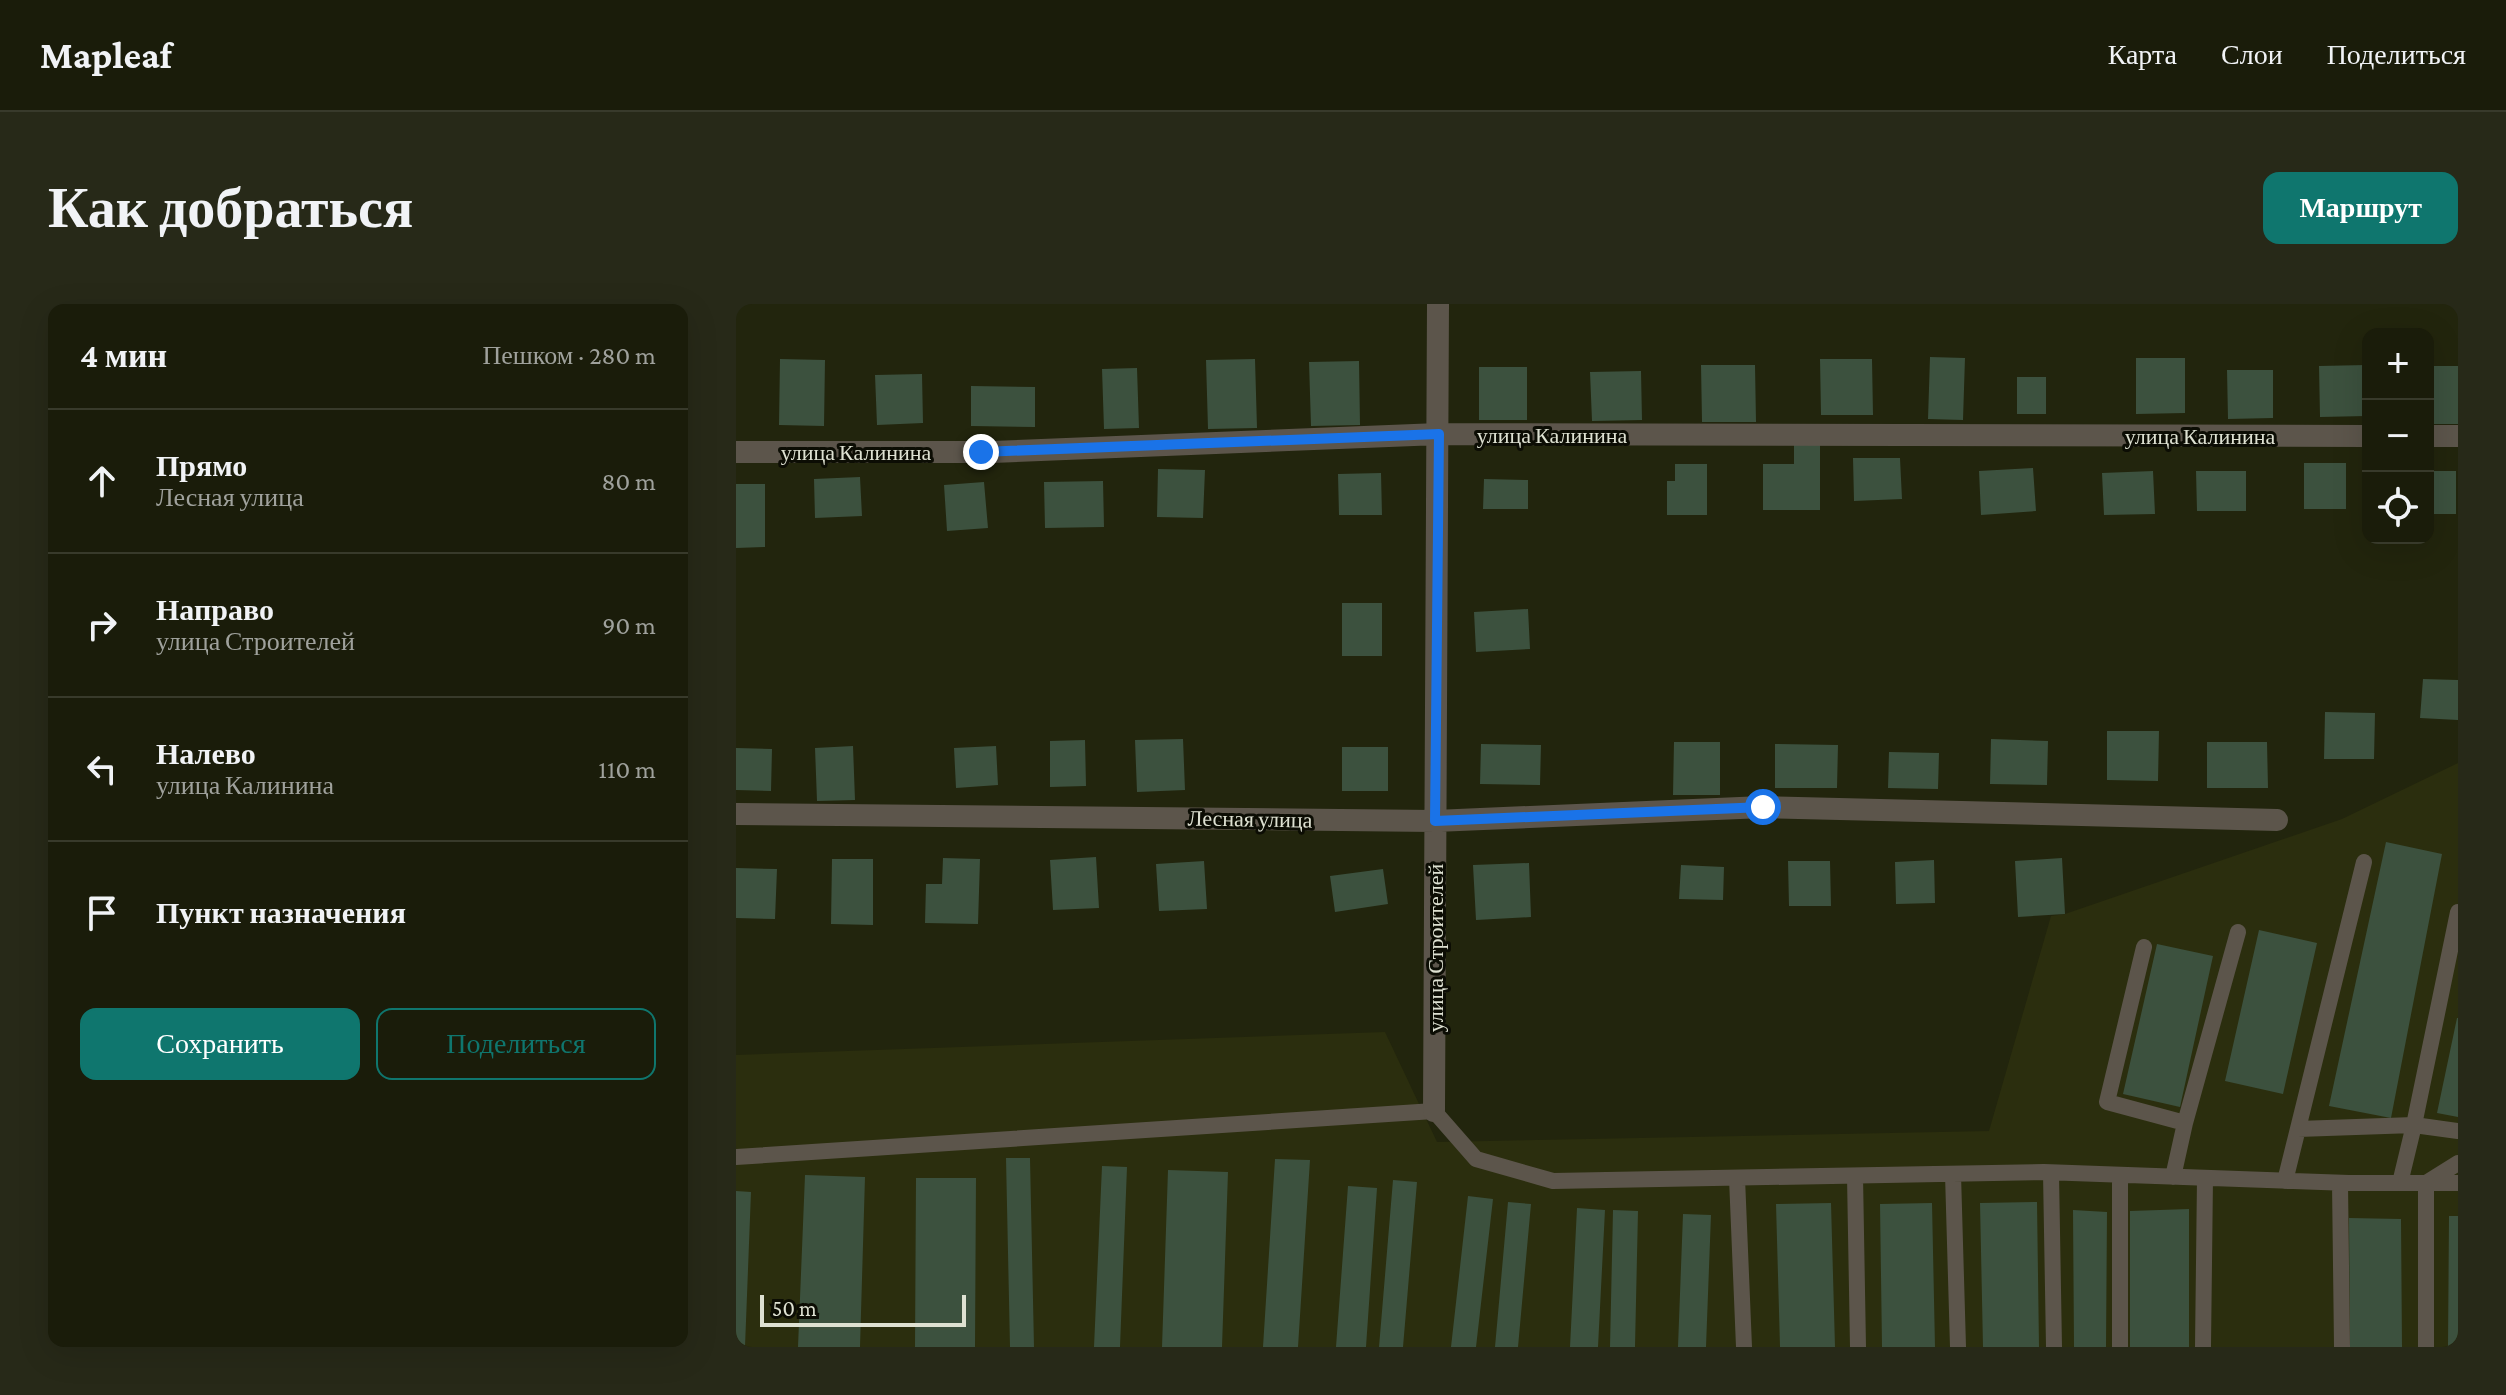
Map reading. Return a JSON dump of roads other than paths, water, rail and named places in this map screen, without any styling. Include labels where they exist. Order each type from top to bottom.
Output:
[{"type":"street","name":"улица Строителей","points":[[1434,1111],[1438,304]]},
{"type":"street","name":"улица Калинина","points":[[736,452],[992,452],[1439,434],[2362,436]]},
{"type":"street","points":[[2434,436],[2458,436]]},
{"type":"street","name":"Лесная улица","points":[[736,814],[1435,821],[1763,807],[2277,820]]},
{"type":"lane","points":[[2285,1181],[2364,862]]},
{"type":"lane","points":[[2400,1183],[2458,912]]},
{"type":"lane","points":[[2173,1177],[2238,932]]},
{"type":"lane","points":[[2144,947],[2107,1102],[2185,1123]]},
{"type":"lane","points":[[736,1157],[1434,1111],[1476,1159],[1553,1181],[2051,1173],[2340,1183],[2458,1183]]},
{"type":"lane","points":[[2298,1129],[2414,1125],[2458,1131]]},
{"type":"lane","points":[[2426,1183],[2458,1163]]},
{"type":"lane","points":[[2051,1173],[2054,1347]]},
{"type":"lane","points":[[1953,1174],[1958,1347]]},
{"type":"lane","points":[[2120,1175],[2120,1347]]},
{"type":"lane","points":[[1855,1176],[1858,1347]]},
{"type":"lane","points":[[1737,1178],[1744,1347]]},
{"type":"lane","points":[[2203,1347],[2205,1178]]},
{"type":"lane","points":[[2340,1183],[2342,1347]]},
{"type":"lane","points":[[2426,1183],[2426,1347]]}]
